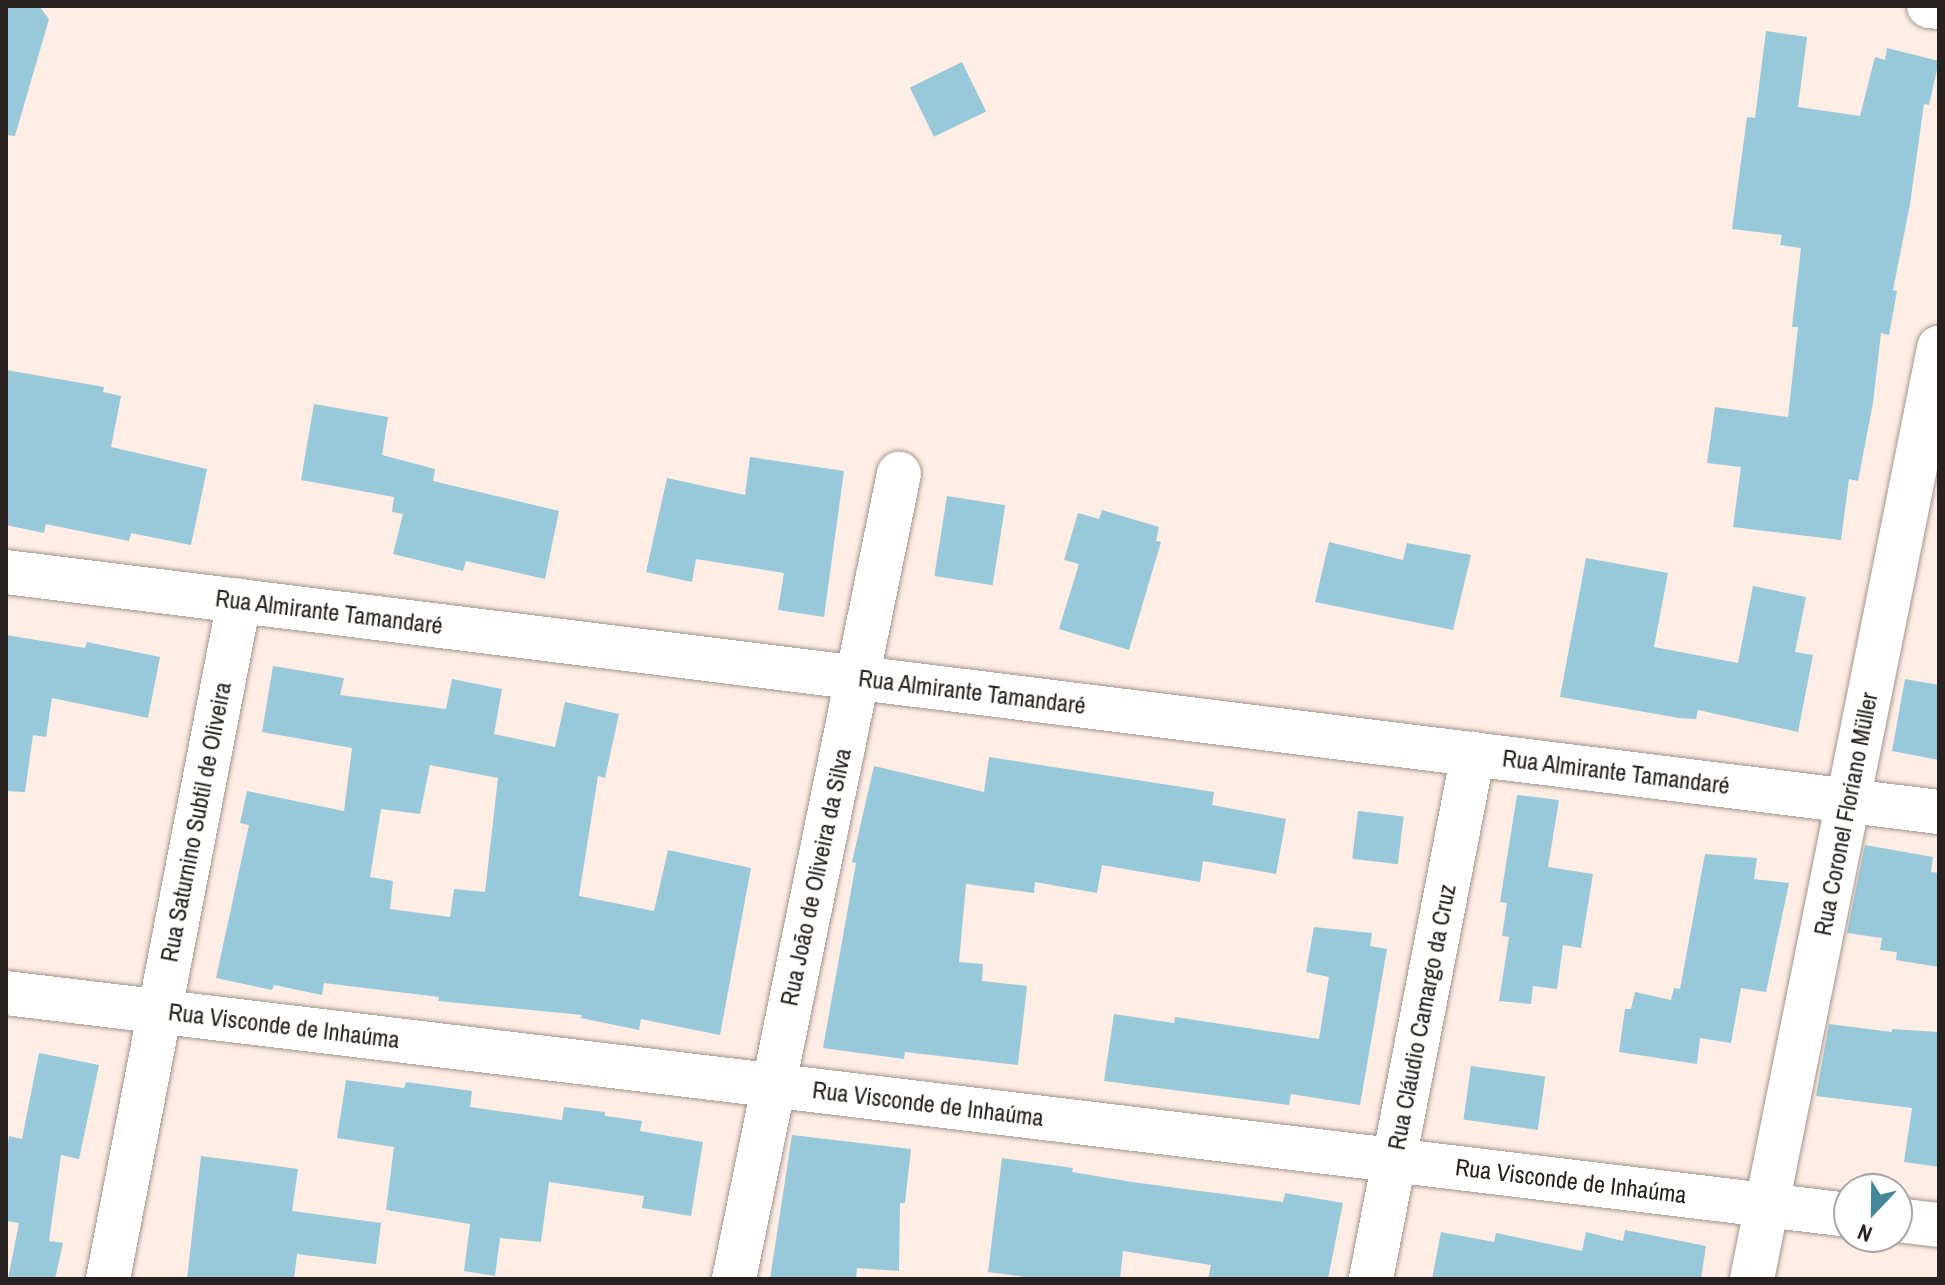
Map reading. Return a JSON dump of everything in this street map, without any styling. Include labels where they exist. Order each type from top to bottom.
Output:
[{"type":"street","points":[[1929,6],[1939,7]]},
{"type":"street","name":"Rua Coronel Floriano Müller","points":[[1752,1279],[1939,348]]},
{"type":"street","name":"Rua João de Oliveira da Silva","points":[[734,1279],[899,474]]},
{"type":"street","name":"Rua Almirante Tamandaré","points":[[6,572],[1939,812]]},
{"type":"street","name":"Rua Saturnino Subtil de Oliveira","points":[[108,1279],[239,601]]},
{"type":"street","name":"Rua Cláudio Camargo da Cruz","points":[[1371,1279],[1473,754]]},
{"type":"street","name":"Rua Visconde de Inhaúma","points":[[6,993],[1833,1213]]},
{"type":"street","points":[[1913,1222],[1939,1225]]},
{"type":"building","points":[[6,6],[39,6],[49,19],[15,136],[6,135]]},
{"type":"building","points":[[1766,31],[1807,37],[1798,107],[1860,116],[1875,57],[1885,60],[1887,48],[1939,61],[1929,105],[1924,104],[1910,204],[1893,290],[1897,291],[1889,335],[1881,333],[1873,403],[1858,481],[1849,479],[1841,540],[1733,527],[1741,467],[1707,463],[1715,407],[1788,417],[1798,327],[1792,327],[1801,248],[1780,245],[1782,235],[1732,229],[1747,117],[1755,118]]},
{"type":"building","points":[[962,62],[986,111],[934,137],[910,87]]},
{"type":"building","points":[[6,370],[104,387],[103,392],[121,396],[111,447],[207,469],[191,545],[131,533],[129,541],[46,524],[44,533],[6,525]]},
{"type":"building","points":[[314,404],[388,417],[382,455],[435,469],[433,481],[559,511],[545,579],[466,561],[463,571],[393,554],[403,514],[392,512],[394,497],[301,480]]},
{"type":"building","points":[[750,457],[844,471],[824,617],[778,610],[784,573],[696,559],[692,582],[646,572],[667,478],[745,495]]},
{"type":"building","points":[[947,496],[1005,505],[993,585],[934,576]]},
{"type":"building","points":[[1102,510],[1159,527],[1156,541],[1161,542],[1129,650],[1059,629],[1079,564],[1064,560],[1078,513],[1099,519]]},
{"type":"building","points":[[1329,542],[1403,560],[1407,543],[1471,555],[1453,630],[1315,602]]},
{"type":"building","points":[[1586,558],[1668,573],[1654,647],[1738,663],[1753,586],[1806,597],[1795,652],[1813,655],[1798,732],[1698,710],[1696,719],[1679,718],[1560,697]]},
{"type":"building","points":[[6,635],[85,648],[87,642],[160,657],[148,718],[52,698],[46,737],[33,735],[25,792],[6,791]]},
{"type":"building","points":[[273,666],[344,678],[340,695],[446,709],[452,679],[502,689],[494,734],[555,747],[565,702],[619,714],[605,778],[598,776],[579,896],[654,911],[668,850],[751,868],[720,1035],[641,1019],[639,1030],[581,1018],[582,1015],[438,1001],[439,997],[324,983],[322,995],[274,985],[272,990],[216,978],[249,825],[240,823],[247,791],[344,811],[352,748],[262,732]],"holes":[[[430,765],[498,778],[485,892],[454,889],[450,917],[390,909],[393,881],[370,877],[381,809],[420,814]]]},
{"type":"building","points":[[1905,679],[1939,685],[1939,760],[1892,751]]},
{"type":"building","points":[[989,757],[1214,792],[1212,805],[1286,819],[1276,874],[1203,861],[1200,882],[1102,865],[1097,893],[1035,882],[1034,893],[966,884],[959,962],[983,964],[982,981],[1027,986],[1018,1065],[905,1052],[904,1059],[823,1048],[856,863],[852,862],[874,766],[984,792]]},
{"type":"building","points":[[1517,795],[1559,800],[1548,867],[1593,874],[1581,948],[1563,945],[1557,989],[1533,986],[1531,1004],[1499,1001],[1509,937],[1502,936],[1507,903],[1500,902]]},
{"type":"building","points":[[1358,811],[1404,817],[1398,864],[1352,859]]},
{"type":"building","points":[[1865,845],[1933,857],[1931,872],[1939,873],[1939,967],[1896,960],[1897,952],[1880,950],[1882,938],[1847,933]]},
{"type":"building","points":[[1705,854],[1757,858],[1754,879],[1789,883],[1766,992],[1741,988],[1731,1043],[1700,1038],[1697,1064],[1619,1052],[1625,1009],[1631,1009],[1635,992],[1671,1000],[1674,988],[1680,989]]},
{"type":"building","points":[[1314,927],[1372,933],[1370,946],[1387,949],[1360,1105],[1291,1094],[1289,1105],[1104,1081],[1114,1014],[1174,1023],[1175,1017],[1319,1039],[1329,977],[1306,972]]},
{"type":"building","points":[[1829,1024],[1892,1032],[1892,1029],[1939,1032],[1939,1167],[1904,1162],[1912,1108],[1816,1096]]},
{"type":"building","points":[[39,1053],[99,1065],[79,1159],[61,1155],[49,1241],[63,1243],[55,1279],[8,1279],[19,1223],[6,1221],[9,1136],[22,1139]]},
{"type":"building","points":[[1471,1066],[1545,1076],[1538,1130],[1463,1119]]},
{"type":"building","points":[[346,1080],[404,1088],[406,1082],[472,1091],[470,1107],[562,1120],[564,1107],[605,1112],[605,1116],[642,1121],[640,1131],[703,1142],[691,1216],[642,1208],[644,1196],[549,1182],[541,1242],[500,1238],[495,1276],[464,1271],[470,1224],[386,1210],[394,1147],[337,1138]]},
{"type":"building","points":[[792,1135],[911,1149],[905,1203],[900,1203],[899,1271],[857,1268],[856,1279],[770,1279]]},
{"type":"building","points":[[201,1156],[298,1169],[292,1211],[381,1223],[376,1264],[297,1254],[294,1279],[187,1279]]},
{"type":"building","points":[[1002,1158],[1073,1168],[1072,1172],[1132,1182],[1283,1202],[1285,1193],[1343,1203],[1328,1279],[1208,1279],[1211,1265],[1123,1251],[1120,1279],[1039,1279],[988,1272]]},
{"type":"building","points":[[1625,1230],[1706,1246],[1701,1279],[1432,1279],[1441,1232],[1494,1242],[1496,1233],[1582,1251],[1586,1232],[1623,1241]]}]
